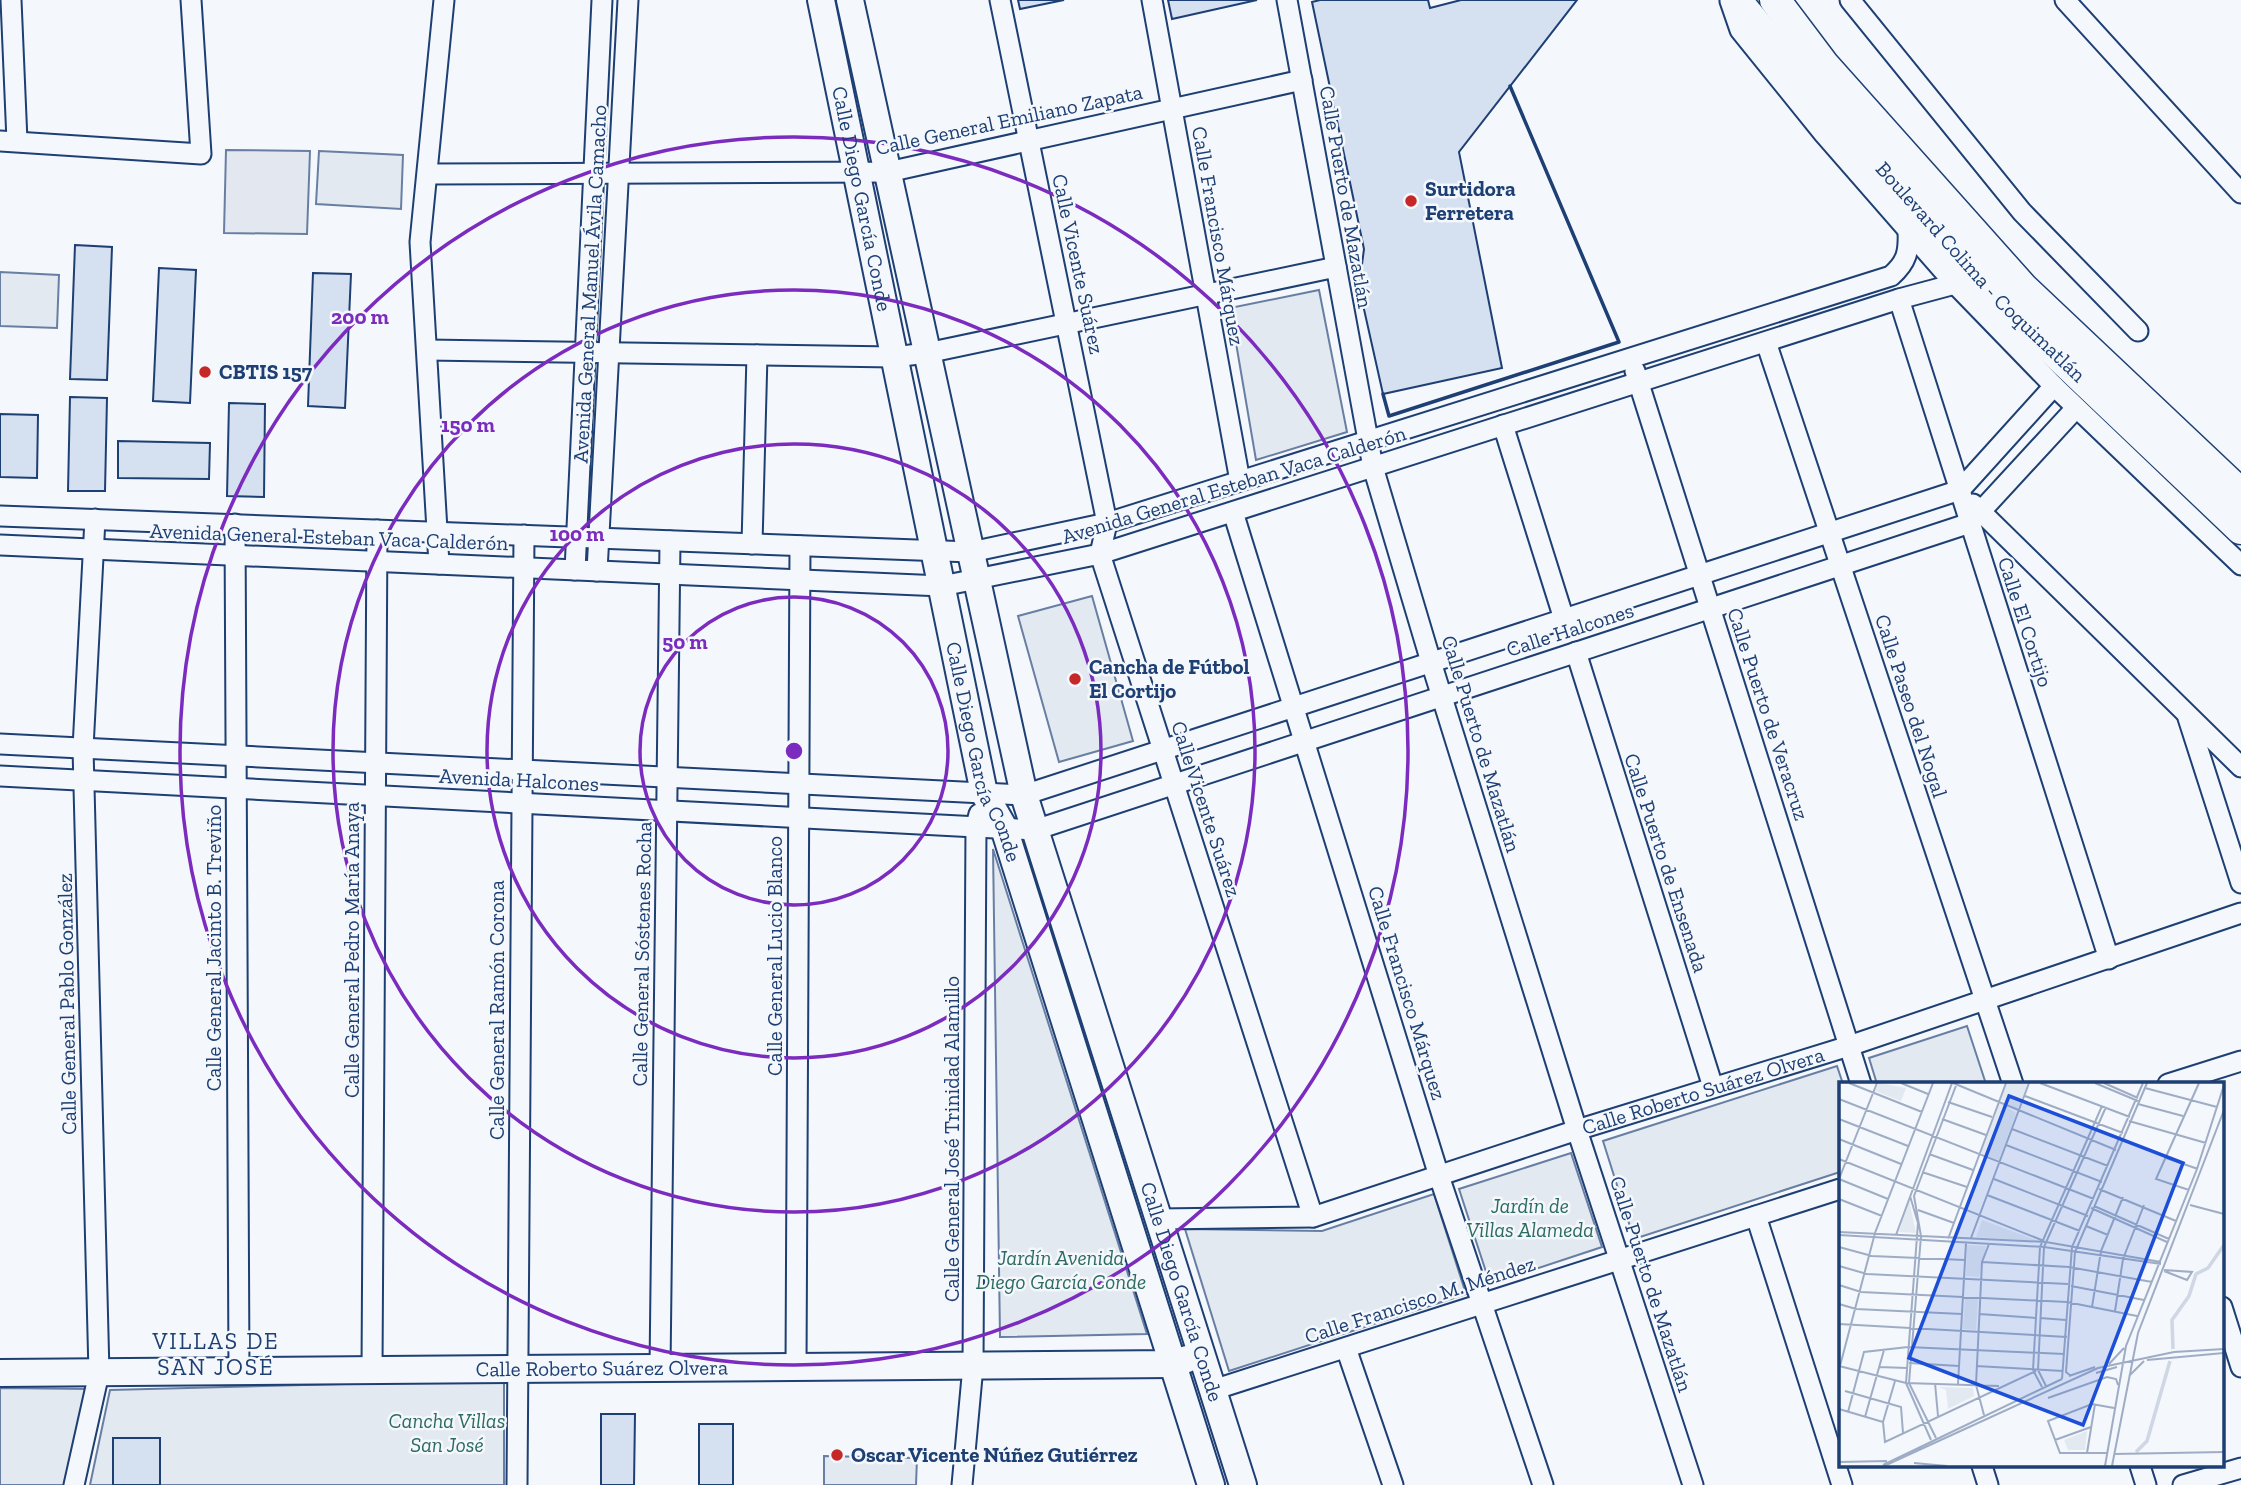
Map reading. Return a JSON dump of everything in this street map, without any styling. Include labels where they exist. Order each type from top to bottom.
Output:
[{"type":"main road","name":"Boulevard Colima - Coquimatlán","points":[[1736,0],[2001,300],[2241,529]]},
{"type":"main road","name":"Boulevard Colima - Coquimatlán","points":[[1775,0],[1825,65],[2023,288],[2241,494]]},
{"type":"street","points":[[11,0],[8,141],[201,153],[191,0]]},
{"type":"street","points":[[439,564],[420,242],[444,0]]},
{"type":"street","name":"Avenida General Manuel Ávila Camacho","points":[[575,570],[602,0]]},
{"type":"street","name":"Avenida General Manuel Ávila Camacho","points":[[597,571],[628,0]]},
{"type":"street","name":"Calle Diego García Conde","points":[[821,0],[984,793],[1004,828],[1211,1485]]},
{"type":"street","name":"Calle Diego García Conde","points":[[850,0],[1024,795],[1243,1485]]},
{"type":"street","name":"Calle Vicente Suárez","points":[[1000,0],[1107,523],[1100,554],[1313,1217]]},
{"type":"street","name":"Calle Francisco Márquez","points":[[1152,0],[1240,481]]},
{"type":"street","name":"Calle Puerto de Mazatlán","points":[[1287,0],[1373,467],[1577,1130],[1693,1485]]},
{"type":"street","points":[[1730,0],[1740,30],[1824,134],[1955,284],[2076,408],[2241,565]]},
{"type":"street","points":[[1850,0],[2022,212],[2138,331]]},
{"type":"street","points":[[2065,0],[2241,193]]},
{"type":"street","name":"Calle General Emiliano Zapata","points":[[428,174],[888,172],[1302,80]]},
{"type":"street","name":"Avenida General Esteban Vaca Calderón","points":[[0,516],[971,552],[1107,523],[1891,276],[1904,265],[1909,250],[1908,230]]},
{"type":"street","points":[[427,350],[894,357],[927,353],[1336,267]]},
{"type":"street","name":"Avenida General Esteban Vaca Calderón","points":[[0,545],[942,586],[1100,554],[1899,299],[1955,284]]},
{"type":"street","points":[[1899,299],[1959,491],[1975,517],[2241,767]]},
{"type":"street","name":"Calle Paseo del Nogal","points":[[1766,342],[2012,1082]]},
{"type":"street","points":[[752,544],[757,355]]},
{"type":"street","name":"Calle Puerto de Veracruz","points":[[1631,358],[1860,1082]]},
{"type":"street","name":"Calle Halcones","points":[[1024,795],[1959,491],[2054,386]]},
{"type":"street","name":"Calle Halcones","points":[[1035,830],[1840,566],[1975,517],[2076,408]]},
{"type":"street","points":[[1445,416],[1453,442]]},
{"type":"street","points":[[1503,425],[1564,619]]},
{"type":"street","name":"Calle Francisco Márquez","points":[[1233,512],[1439,1176],[1543,1485]]},
{"type":"street","name":"Calle El Cortijo","points":[[1975,517],[2109,959]]},
{"type":"street","name":"Calle General Pablo González","points":[[74,1485],[99,1373],[83,748],[95,519]]},
{"type":"street","name":"Calle General Jacinto B. Treviño","points":[[235,524],[239,1371]]},
{"type":"street","name":"Calle General Pedro María Anaya","points":[[372,1370],[377,530]]},
{"type":"street","name":"Calle General Ramón Corona","points":[[517,1485],[524,536]]},
{"type":"street","name":"Calle General Sóstenes Rocha","points":[[660,1368],[670,541]]},
{"type":"street","name":"Calle General Lucio Blanco","points":[[796,1367],[800,546]]},
{"type":"street","name":"Calle Puerto de Ensenada","points":[[1576,652],[1713,1087]]},
{"type":"street","points":[[2188,716],[2241,883]]},
{"type":"street","name":"Avenida Halcones","points":[[0,744],[1024,795]]},
{"type":"street","name":"Avenida Halcones","points":[[0,776],[1035,830]]},
{"type":"street","name":"Calle General José Trinidad Alamillo","points":[[962,1485],[973,1366],[976,826],[984,793]]},
{"type":"street","name":"Calle Roberto Suárez Olvera","points":[[1158,1219],[1313,1217],[1577,1130],[1849,1046],[2241,913]]},
{"type":"street","points":[[2174,1082],[2241,1061]]},
{"type":"street","name":"Calle Francisco M. Méndez","points":[[1213,1390],[1839,1189]]},
{"type":"street","points":[[1756,1216],[1842,1485]]},
{"type":"street","points":[[2224,1313],[2241,1367]]},
{"type":"street","points":[[1346,1348],[1393,1485]]},
{"type":"street","name":"Calle Roberto Suárez Olvera","points":[[0,1373],[1173,1364],[1201,1354]]},
{"type":"street","points":[[1983,1468],[1988,1485]]},
{"type":"street","points":[[2141,1468],[2146,1485]]},
{"type":"street","points":[[2183,1485],[2241,1468]]},
{"type":"green space","points":[[319,151],[403,155],[401,209],[316,204]]},
{"type":"green space","points":[[0,272],[59,275],[57,328],[0,326]]},
{"type":"green space","points":[[1319,290],[1347,432],[1256,460],[1230,308]]},
{"type":"green space","name":"Cancha de Fútbol El Cortijo","points":[[1092,596],[1133,741],[1059,762],[1018,616]]},
{"type":"green space","name":"Jardín Avenida Diego García Conde","points":[[993,849],[1147,1334],[1000,1337]]},
{"type":"green space","points":[[1967,1026],[1985,1082],[1876,1082],[1869,1058]]},
{"type":"green space","points":[[1837,1066],[1842,1082],[1839,1082],[1839,1172],[1634,1239],[1603,1141]]},
{"type":"green space","name":"Jardín de Villas Alameda","points":[[1571,1153],[1602,1247],[1490,1284],[1459,1189]]},
{"type":"green space","points":[[1434,1194],[1466,1294],[1229,1371],[1185,1229],[1322,1231]]},
{"type":"green space","name":"Cancha Villas San José","points":[[504,1380],[504,1485],[90,1485],[110,1390]]},
{"type":"green space","points":[[0,1388],[88,1389],[65,1485],[0,1485]]},
{"type":"green space","points":[[824,1456],[917,1458],[916,1485],[824,1485]]},
{"type":"shaded area","points":[[226,150],[310,151],[307,234],[224,233]]},
{"type":"building","points":[[1018,0],[1064,0],[1020,9]]},
{"type":"building","points":[[1168,0],[1257,0],[1172,19]]},
{"type":"building","name":"Surtidora Ferretera","points":[[1428,0],[1430,8],[1461,0],[1577,0],[1459,152],[1502,368],[1383,394],[1359,287],[1364,249],[1312,2]]},
{"type":"building","points":[[75,245],[112,247],[107,380],[70,379]]},
{"type":"building","points":[[159,268],[196,270],[190,403],[153,401]]},
{"type":"building","points":[[313,273],[351,274],[345,408],[308,406]]},
{"type":"building","points":[[70,397],[107,398],[105,491],[68,491]]},
{"type":"building","points":[[229,403],[265,404],[264,497],[227,496]]},
{"type":"building","points":[[0,414],[38,415],[37,478],[0,477]]},
{"type":"building","points":[[118,441],[210,443],[209,479],[118,478]]},
{"type":"building","points":[[601,1414],[635,1414],[634,1485],[601,1485]]},
{"type":"building","points":[[699,1424],[733,1424],[733,1485],[699,1485]]},
{"type":"building","points":[[113,1438],[160,1438],[160,1485],[113,1485]]},
{"type":"wall","points":[[1383,394],[1389,416],[1619,342],[1510,86]]},
{"type":"place","name":"Surtidora Ferretera","points":[[1411,201]]},
{"type":"place","name":"CBTIS 157","points":[[205,372]]},
{"type":"place","name":"Cancha de Fútbol El Cortijo","points":[[1075,679]]},
{"type":"place","name":"Oscar Vicente Núñez Gutiérrez","points":[[837,1455]]},
{"type":"district","name":"VILLAS DE SAN JOSÉ","points":[[216,1354]]}]
